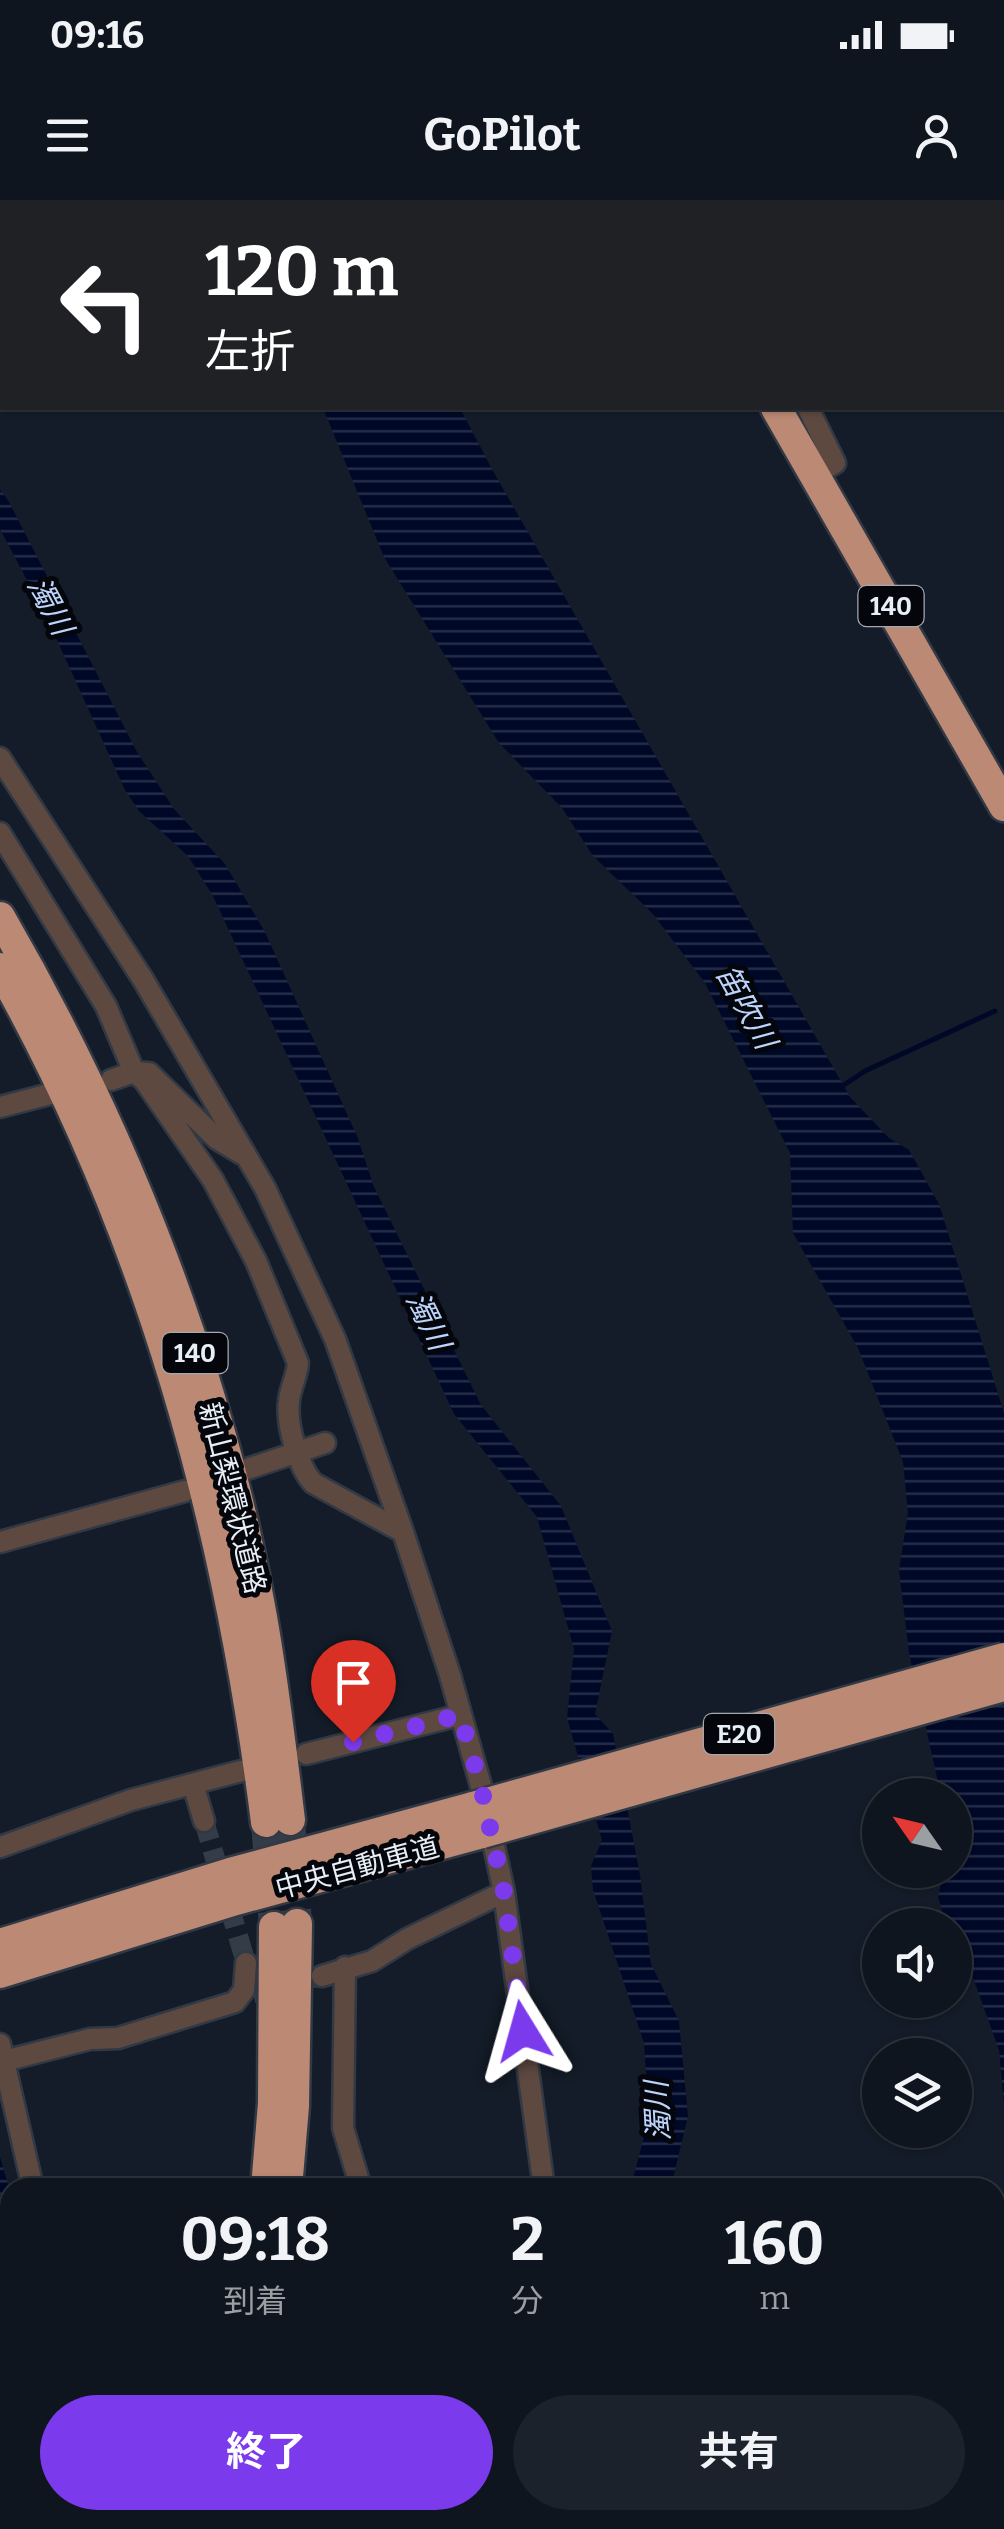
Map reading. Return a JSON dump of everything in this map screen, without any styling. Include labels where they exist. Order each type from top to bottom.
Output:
[{"type":"highway","name":"140","points":[[777,410],[1004,806]]},
{"type":"highway","name":"新山梨環状道路","points":[[0,918],[110,1128],[154,1235],[218,1427],[262,1615],[278,1821],[191,1428],[128,1241],[94,1156],[0,968]]},
{"type":"highway","name":"中央自動車道","points":[[0,1973],[1004,1658]]},
{"type":"highway","name":"中央自動車道","points":[[0,1944],[230,1873],[478,1820],[1004,1686]]},
{"type":"highway","points":[[267,2178],[286,1926],[296,2070],[288,2178]]},
{"type":"street","points":[[893,200],[925,200]]},
{"type":"street","points":[[809,410],[836,463],[812,476]]},
{"type":"street","points":[[0,758],[144,981],[246,1156],[303,1265],[334,1339],[403,1532],[481,1786],[504,1892],[543,2178]]},
{"type":"street","points":[[0,833],[106,1006],[134,1072],[144,1080],[213,1180],[256,1261],[298,1362],[288,1402],[296,1452],[304,1473],[313,1484],[403,1532]]},
{"type":"street","points":[[111,1080],[134,1072],[149,1073],[217,1139],[246,1156]]},
{"type":"street","points":[[0,1108],[50,1094]]},
{"type":"street","points":[[242,1471],[324,1443]]},
{"type":"street","points":[[0,1542],[185,1491]]},
{"type":"street","points":[[306,1754],[460,1715]]},
{"type":"street","points":[[0,1848],[132,1800],[241,1771]]},
{"type":"street","points":[[192,1784],[204,1821]]},
{"type":"street","points":[[322,1976],[372,1961],[407,1939],[504,1892]]},
{"type":"street","points":[[31,2178],[2,2056],[90,2039],[118,2038],[235,2002],[248,1992],[246,1962]]},
{"type":"street","points":[[344,1967],[343,2128],[358,2178]]},
{"type":"water","name":"笛吹川","points":[[324,410],[461,410],[850,1097],[889,1138],[909,1150],[939,1204],[1004,1413],[1004,2104],[999,2050],[972,1975],[972,1908],[941,1908],[938,1897],[940,1888],[972,1888],[972,1778],[937,1778],[909,1653],[899,1570],[908,1513],[903,1462],[858,1348],[793,1233],[790,1153],[705,983],[653,914],[593,856],[562,808],[499,743],[384,557]]},
{"type":"water","name":"濁川","points":[[0,490],[137,752],[174,809],[225,864],[265,932],[357,1136],[374,1187],[481,1405],[561,1506],[612,1631],[595,1714],[613,1734],[640,1875],[651,1964],[679,2021],[688,2116],[673,2178],[633,2178],[649,2117],[644,2043],[593,1890],[591,1866],[602,1840],[567,1718],[574,1649],[537,1517],[454,1414],[213,896],[188,856],[139,811],[125,790],[47,618],[0,529]]},
{"type":"water","points":[[0,2157],[6,2178],[0,2178]]},
{"type":"waterway","points":[[841,1087],[865,1071],[995,1011]]},
{"type":"tunnel","points":[[290,1820],[297,1924]]},
{"type":"tunnel","points":[[204,1821],[246,1963]]},
{"type":"tunnel","points":[[266,1822],[274,1927]]},
{"type":"tunnel","points":[[253,1993],[322,1976]]},
{"type":"route","points":[[353,1742],[460,1715],[481,1786],[504,1892],[523,2031]]}]
